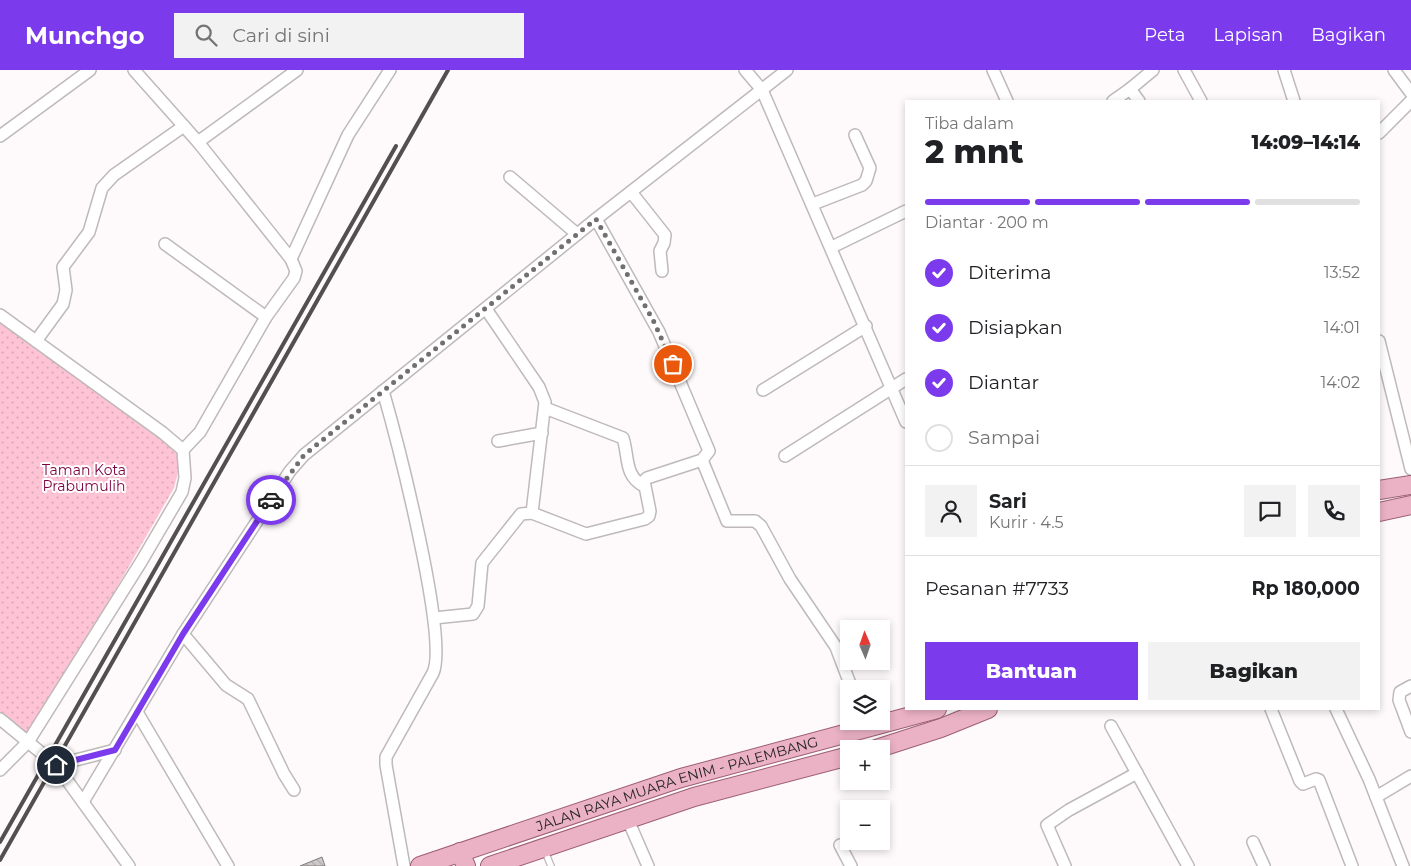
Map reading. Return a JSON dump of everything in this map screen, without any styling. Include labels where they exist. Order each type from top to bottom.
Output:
[{"type":"main road","points":[[1380,490],[1411,485]]},
{"type":"main road","points":[[1380,512],[1411,505]]},
{"type":"main road","name":"JALAN RAYA MUARA ENIM - PALEMBANG","points":[[890,719],[932,710]]},
{"type":"main road","points":[[890,744],[941,728],[986,710]]},
{"type":"main road","name":"JALAN RAYA MUARA ENIM - PALEMBANG","points":[[420,866],[463,859],[489,842],[681,778],[848,730]]},
{"type":"main road","name":"JALAN RAYA MUARA ENIM - PALEMBANG","points":[[494,865],[694,797],[840,758]]},
{"type":"main road","points":[[489,842],[494,865]]},
{"type":"street","points":[[0,136],[90,70]]},
{"type":"street","points":[[134,70],[198,142],[291,259],[296,271],[294,278],[266,317],[200,432],[183,450]]},
{"type":"street","points":[[198,142],[297,70]]},
{"type":"street","points":[[291,259],[346,140],[390,70]]},
{"type":"street","points":[[745,70],[762,90],[832,247],[905,420]]},
{"type":"street","points":[[83,802],[183,634],[290,472],[304,455],[577,234],[788,70]]},
{"type":"street","points":[[994,70],[1007,100]]},
{"type":"street","points":[[1114,100],[1153,70]]},
{"type":"street","points":[[1184,70],[1200,100]]},
{"type":"street","points":[[1284,70],[1291,100]]},
{"type":"street","points":[[1380,132],[1410,102],[1394,70]]},
{"type":"street","points":[[1130,88],[1138,100]]},
{"type":"street","points":[[36,341],[63,304],[66,290],[63,267],[90,232],[102,188],[114,175],[184,126]]},
{"type":"street","points":[[813,204],[862,185],[866,181],[870,168],[855,135]]},
{"type":"street","points":[[510,177],[577,234]]},
{"type":"street","points":[[631,192],[665,235],[660,251],[662,271]]},
{"type":"street","points":[[832,247],[905,211]]},
{"type":"street","points":[[434,618],[473,614],[478,606],[481,570],[486,557],[521,514],[532,513],[579,532],[592,534],[649,516],[650,512],[644,486],[647,478],[702,460],[709,451],[659,332],[596,219]]},
{"type":"street","points":[[164,244],[266,317]]},
{"type":"street","points":[[486,309],[539,387],[546,408],[532,513]]},
{"type":"street","points":[[0,315],[163,433],[183,450],[186,467],[182,492],[141,562],[28,742],[0,770]]},
{"type":"street","points":[[763,390],[866,326]]},
{"type":"street","points":[[1380,345],[1411,469]]},
{"type":"street","points":[[785,456],[905,380]]},
{"type":"street","points":[[383,390],[398,441],[434,618],[438,659],[436,667],[386,757],[404,866]]},
{"type":"street","points":[[546,408],[623,438],[629,474],[636,482],[644,486]]},
{"type":"street","points":[[498,441],[542,433]]},
{"type":"street","points":[[702,460],[727,521],[755,521],[762,526],[790,579],[836,647],[849,680]]},
{"type":"street","points":[[183,634],[226,685],[248,699],[284,774],[294,790]]},
{"type":"street","points":[[1411,686],[1400,692],[1399,700],[1411,732]]},
{"type":"street","points":[[1271,710],[1300,782],[1303,784],[1316,779],[1319,780],[1352,866]]},
{"type":"street","points":[[1336,710],[1376,797],[1403,866]]},
{"type":"street","points":[[137,712],[228,866]]},
{"type":"street","points":[[0,719],[56,765],[129,866]]},
{"type":"street","points":[[1111,726],[1188,866]]},
{"type":"street","points":[[56,765],[115,750]]},
{"type":"street","points":[[1065,866],[1047,825],[1068,810],[1137,773]]},
{"type":"street","points":[[1376,797],[1411,776]]},
{"type":"street","points":[[628,820],[648,866]]},
{"type":"street","points":[[1253,842],[1264,866]]},
{"type":"street","points":[[843,850],[850,866]]},
{"type":"lane","points":[[543,847],[551,866]]},
{"type":"green space","name":"Taman Kota Prabumulih","points":[[0,317],[176,446],[179,468],[174,488],[29,740],[0,716]]},
{"type":"building","points":[[322,857],[325,866],[300,866]]},
{"type":"railway","points":[[0,860],[448,70]]},
{"type":"railway","points":[[0,842],[396,146]]},
{"type":"way so far","points":[[271,500],[304,455],[596,219],[653,320],[673,364]]},
{"type":"route","points":[[56,765],[115,750],[183,634],[271,500]]}]
